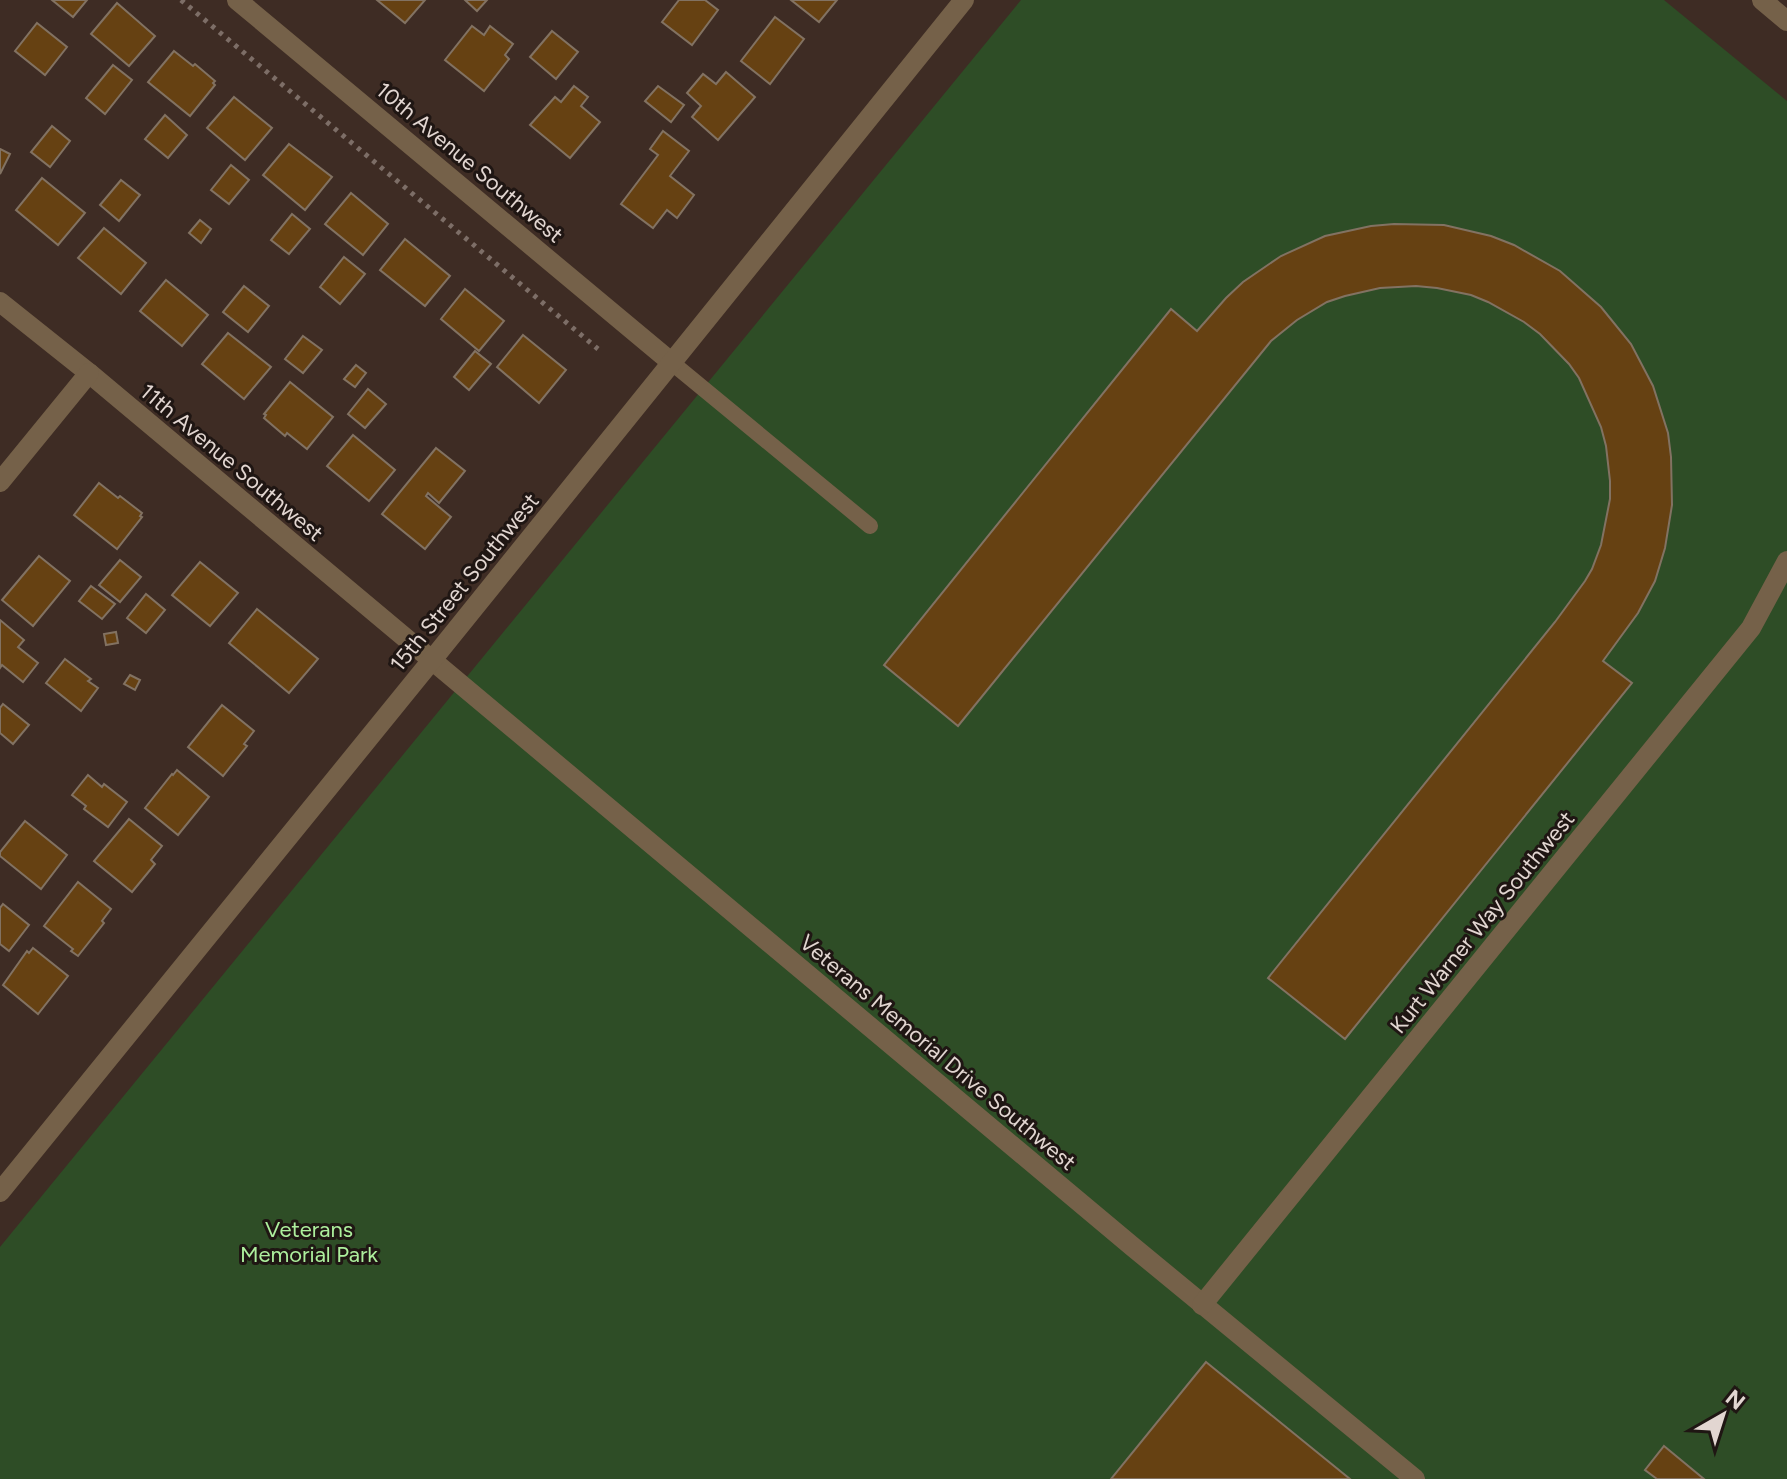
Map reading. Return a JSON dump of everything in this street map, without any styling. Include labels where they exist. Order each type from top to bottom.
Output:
[{"type":"street","name":"10th Avenue Southwest","points":[[237,0],[671,362]]},
{"type":"street","name":"15th Street Southwest","points":[[0,1192],[964,0]]},
{"type":"street","points":[[1762,0],[1787,21]]},
{"type":"street","name":"11th Avenue Southwest","points":[[0,302],[432,660]]},
{"type":"street","points":[[0,482],[89,373]]},
{"type":"street","name":"Kurt Warner Way Southwest","points":[[1202,1305],[1751,628],[1787,561]]},
{"type":"street","name":"Veterans Memorial Drive Southwest","points":[[432,660],[1202,1305],[1415,1479]]},
{"type":"lane","points":[[671,362],[870,526]]},
{"type":"path","points":[[181,0],[598,349]]},
{"type":"green space","name":"Veterans Memorial Park","points":[[1021,0],[1664,0],[1787,101],[1787,1479],[0,1479],[0,1247]]},
{"type":"building","points":[[52,0],[87,0],[73,17]]},
{"type":"building","points":[[377,0],[425,0],[405,23]]},
{"type":"building","points":[[465,0],[487,0],[477,11]]},
{"type":"building","points":[[679,0],[705,0],[718,10],[692,45],[662,22]]},
{"type":"building","points":[[791,0],[837,0],[819,22]]},
{"type":"building","points":[[117,3],[155,36],[129,66],[91,34]]},
{"type":"building","points":[[775,17],[804,39],[770,84],[741,61]]},
{"type":"building","points":[[37,23],[67,47],[45,75],[15,51]]},
{"type":"building","points":[[472,26],[484,35],[490,26],[513,44],[505,55],[509,59],[484,91],[445,60]]},
{"type":"building","points":[[552,31],[578,52],[556,79],[530,57]]},
{"type":"building","points":[[174,51],[215,81],[190,116],[148,82]]},
{"type":"building","points":[[113,65],[132,80],[105,114],[86,98]]},
{"type":"building","points":[[726,72],[755,97],[718,140],[692,117],[701,106],[687,93],[703,74],[716,84]]},
{"type":"building","points":[[574,86],[588,97],[581,106],[600,122],[570,158],[530,125],[555,97],[561,102]]},
{"type":"building","points":[[658,86],[684,105],[671,122],[645,101]]},
{"type":"building","points":[[234,97],[272,128],[245,160],[207,128]]},
{"type":"building","points":[[165,115],[187,135],[168,158],[145,139]]},
{"type":"building","points":[[52,126],[70,141],[50,167],[31,152]]},
{"type":"building","points":[[663,131],[689,151],[670,176],[694,195],[677,218],[667,210],[653,228],[621,204],[658,155],[650,149]]},
{"type":"building","points":[[289,144],[332,177],[305,210],[263,175]]},
{"type":"building","points":[[0,149],[10,154],[0,174]]},
{"type":"building","points":[[231,165],[249,180],[229,204],[211,190]]},
{"type":"building","points":[[42,178],[85,213],[58,245],[16,210]]},
{"type":"building","points":[[121,180],[140,195],[119,221],[100,205]]},
{"type":"building","points":[[351,193],[388,224],[363,255],[325,224]]},
{"type":"building","points":[[292,214],[310,229],[289,254],[271,240]]},
{"type":"building","points":[[200,220],[211,229],[201,243],[189,233]]},
{"type":"building","points":[[1394,224],[1444,225],[1514,245],[1560,271],[1601,307],[1631,344],[1653,386],[1668,433],[1672,505],[1665,548],[1655,581],[1638,613],[1603,661],[1632,683],[1345,1039],[1268,978],[1555,622],[1585,581],[1601,545],[1610,499],[1610,481],[1601,427],[1579,378],[1540,334],[1488,302],[1437,288],[1380,288],[1327,302],[1271,341],[958,726],[884,665],[1171,309],[1197,331],[1243,282],[1281,256],[1325,236]]},
{"type":"building","points":[[104,228],[146,263],[121,294],[78,258]]},
{"type":"building","points":[[405,239],[450,276],[425,306],[380,270]]},
{"type":"building","points":[[344,257],[365,274],[340,304],[320,287]]},
{"type":"building","points":[[166,280],[208,315],[182,346],[140,311]]},
{"type":"building","points":[[244,286],[269,306],[248,332],[223,312]]},
{"type":"building","points":[[465,289],[504,321],[479,351],[441,319]]},
{"type":"building","points":[[228,333],[271,367],[244,399],[202,364]]},
{"type":"building","points":[[523,335],[566,370],[539,403],[497,367]]},
{"type":"building","points":[[303,336],[322,350],[303,373],[285,359]]},
{"type":"building","points":[[475,351],[491,364],[469,390],[454,377]]},
{"type":"building","points":[[356,365],[366,373],[355,387],[344,379]]},
{"type":"building","points":[[290,382],[333,417],[307,449],[264,418]]},
{"type":"building","points":[[368,389],[386,404],[365,428],[348,414]]},
{"type":"building","points":[[353,435],[395,470],[369,501],[327,466]]},
{"type":"building","points":[[436,448],[465,471],[439,503],[428,493],[426,496],[451,517],[425,549],[382,514]]},
{"type":"building","points":[[99,483],[142,513],[117,549],[74,515]]},
{"type":"building","points":[[39,556],[70,581],[33,626],[2,600]]},
{"type":"building","points":[[120,560],[141,577],[120,602],[99,585]]},
{"type":"building","points":[[200,562],[238,593],[210,626],[172,595]]},
{"type":"building","points":[[91,586],[115,604],[102,619],[79,601]]},
{"type":"building","points":[[146,594],[165,610],[146,633],[127,618]]},
{"type":"building","points":[[257,609],[318,659],[289,693],[229,643]]},
{"type":"building","points":[[0,620],[24,640],[18,647],[38,663],[23,682],[2,665],[0,668]]},
{"type":"building","points":[[116,632],[118,643],[106,645],[104,634]]},
{"type":"building","points":[[65,659],[98,688],[81,711],[46,683]]},
{"type":"building","points":[[130,675],[140,680],[135,690],[124,684]]},
{"type":"building","points":[[3,704],[29,725],[13,744],[0,733],[0,708]]},
{"type":"building","points":[[222,705],[254,731],[244,744],[247,746],[223,776],[188,747]]},
{"type":"building","points":[[177,770],[209,797],[178,835],[145,808]]},
{"type":"building","points":[[88,775],[127,802],[108,827],[84,809],[86,806],[72,795]]},
{"type":"building","points":[[129,819],[162,846],[151,860],[155,864],[132,892],[94,861]]},
{"type":"building","points":[[25,821],[67,855],[41,889],[0,856]]},
{"type":"building","points":[[78,882],[111,909],[78,956],[44,926]]},
{"type":"building","points":[[3,904],[29,925],[9,951],[0,944],[0,908]]},
{"type":"building","points":[[33,948],[68,976],[38,1014],[3,985],[27,951],[29,953]]},
{"type":"building","points":[[1206,1362],[1350,1479],[1111,1479]]},
{"type":"building","points":[[1664,1446],[1704,1479],[1657,1479],[1645,1470]]}]
